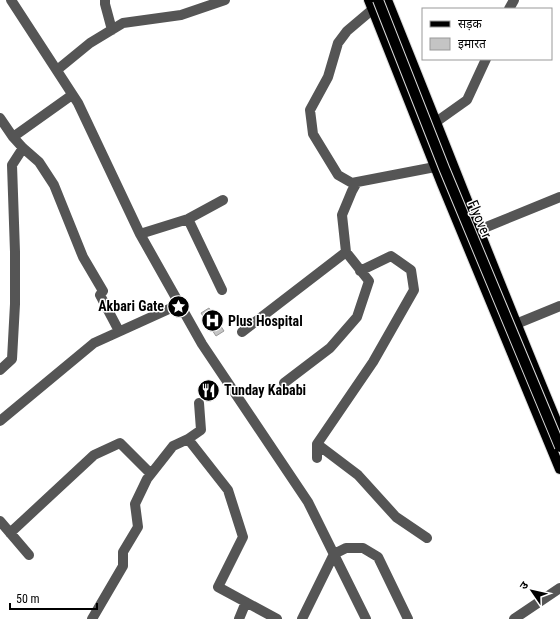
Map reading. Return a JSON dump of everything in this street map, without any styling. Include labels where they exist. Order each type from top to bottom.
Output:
[{"type":"main road","points":[[387,0],[515,322],[560,430]]},
{"type":"main road","points":[[373,3],[435,167],[560,469]]},
{"type":"main road","name":"Flyover","points":[[373,3],[444,168],[560,447]]},
{"type":"main road","points":[[501,326],[515,322]]},
{"type":"street","points":[[11,0],[78,103],[140,234],[202,344],[308,502],[366,619]]},
{"type":"street","points":[[105,0],[112,30]]},
{"type":"street","points":[[57,70],[90,43],[123,24],[181,15],[225,0]]},
{"type":"street","points":[[373,3],[338,43],[328,77],[310,110],[313,134],[338,175],[352,183],[435,167]]},
{"type":"street","points":[[436,122],[467,100],[486,60]]},
{"type":"street","points":[[13,137],[72,95]]},
{"type":"street","points":[[0,118],[13,137],[39,162],[54,185],[84,257],[103,291],[100,295],[119,331]]},
{"type":"street","points":[[0,370],[12,359],[16,252],[12,165],[23,148]]},
{"type":"street","points":[[284,383],[330,348],[357,317],[369,281],[346,252],[342,215],[357,182]]},
{"type":"street","points":[[479,230],[560,197]]},
{"type":"street","points":[[140,234],[188,219],[223,200]]},
{"type":"street","points":[[188,219],[222,290]]},
{"type":"street","points":[[242,332],[346,252]]},
{"type":"street","points":[[317,458],[317,444],[373,362],[414,290],[411,270],[391,256],[360,270]]},
{"type":"street","points":[[0,421],[94,343],[180,304]]},
{"type":"street","points":[[515,322],[560,306]]},
{"type":"street","points":[[92,619],[123,566],[123,552],[138,527],[135,504],[147,479],[173,446],[188,439],[201,430],[198,403]]},
{"type":"street","points":[[188,439],[228,490],[243,537],[218,587],[277,619]]},
{"type":"street","points":[[10,533],[94,455],[120,443],[151,474]]},
{"type":"street","points":[[317,444],[358,475],[396,517],[426,538]]},
{"type":"street","points":[[0,521],[29,555]]},
{"type":"street","points":[[302,619],[334,554],[346,548],[363,548],[378,557],[408,619]]},
{"type":"street","points":[[514,619],[560,588]]},
{"type":"street","points":[[239,619],[246,602]]},
{"type":"building","points":[[209,308],[224,331],[216,336],[201,313]]},
{"type":"place","name":"Akbari Gate","points":[[179,306]]},
{"type":"place","name":"Plus Hospital","points":[[212,321]]},
{"type":"place","name":"Tunday Kababi","points":[[209,390]]}]
